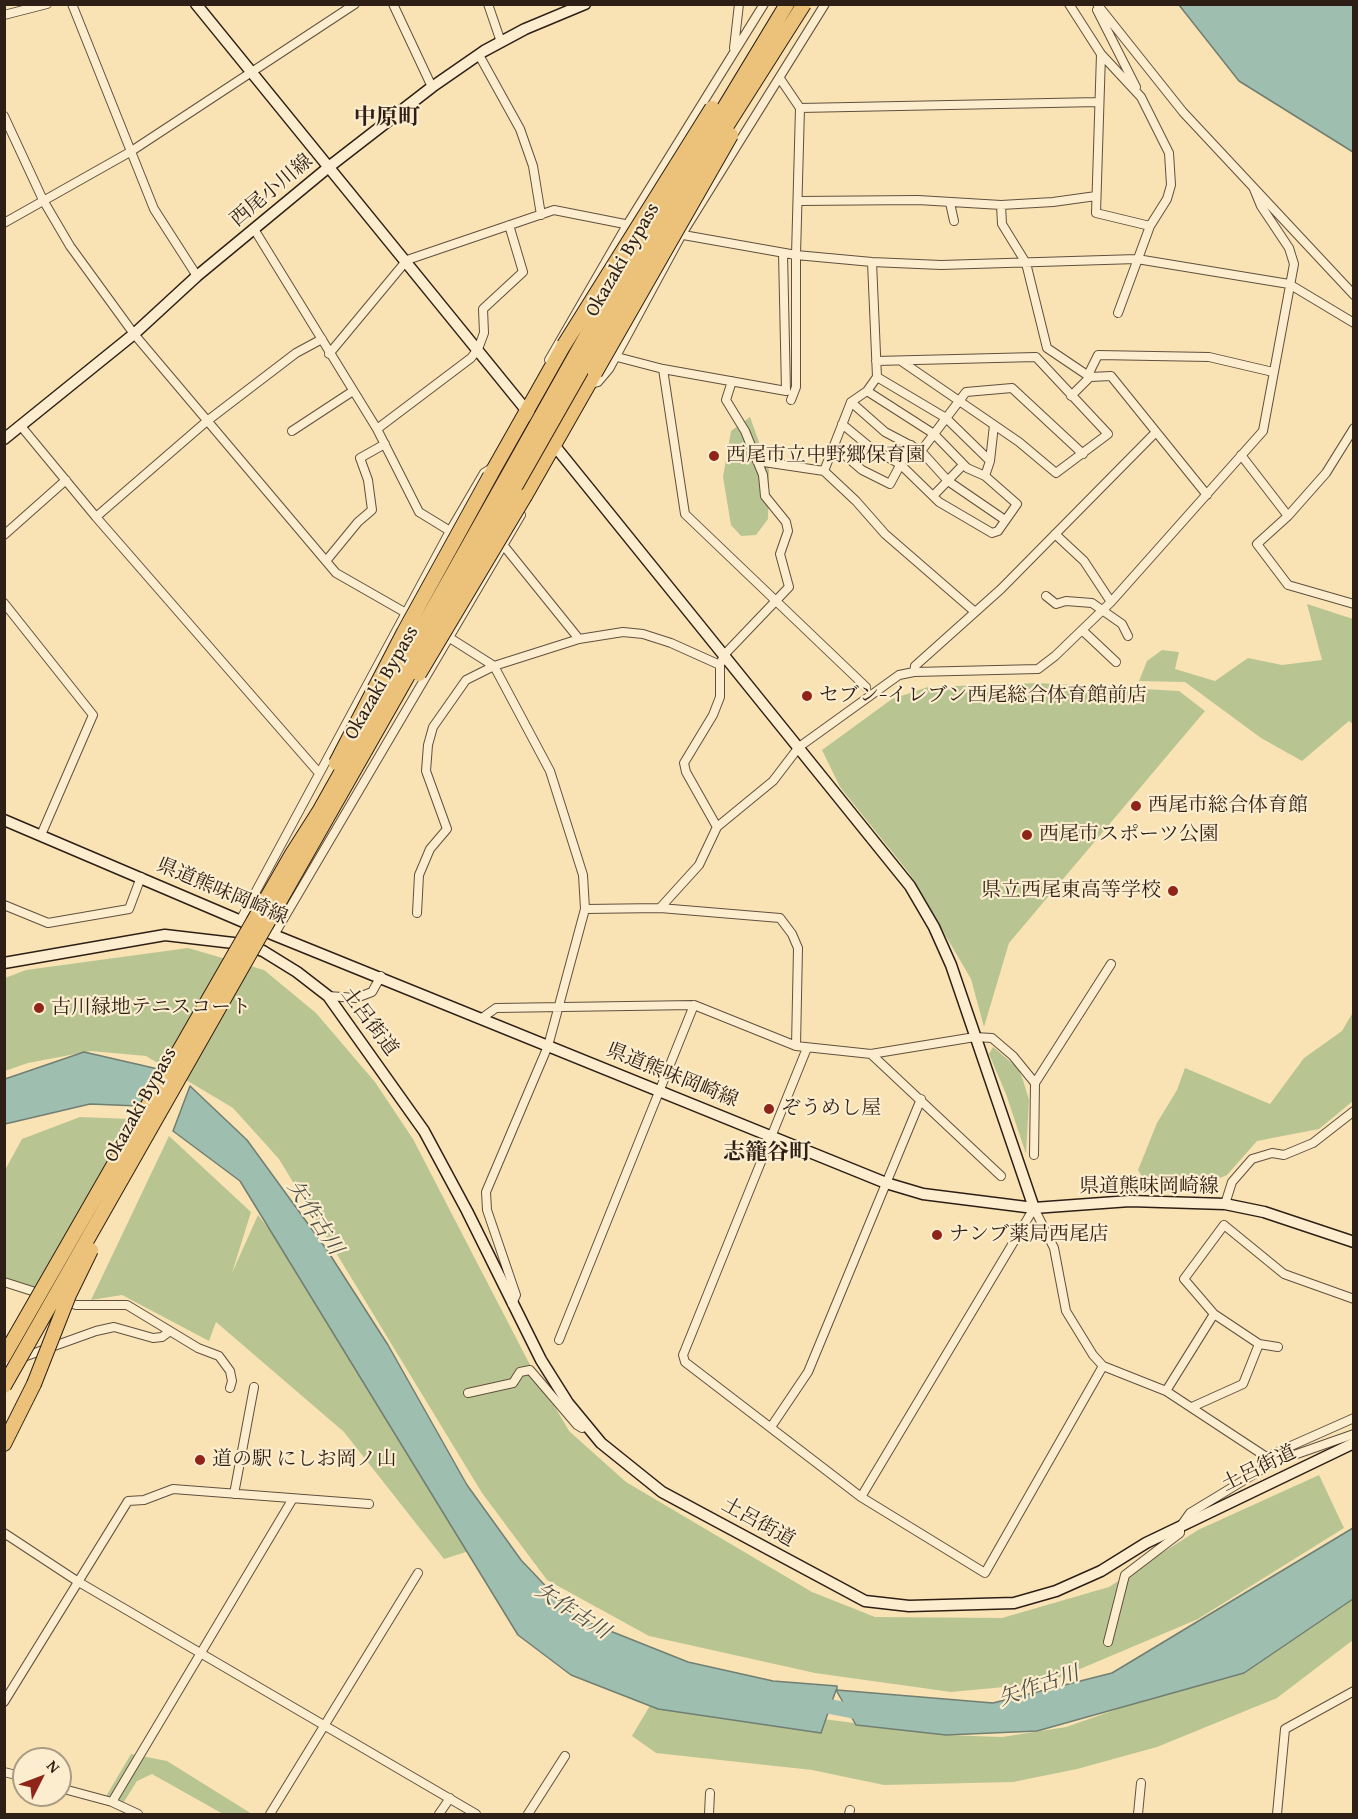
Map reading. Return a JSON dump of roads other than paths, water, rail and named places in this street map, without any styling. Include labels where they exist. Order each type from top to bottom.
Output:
[{"type":"highway","name":"Okazaki Bypass","points":[[4,1356],[292,854],[320,810],[588,333],[752,58],[787,4]]},
{"type":"highway","name":"Okazaki Bypass","points":[[4,1386],[598,340],[804,4]]},
{"type":"highway","points":[[320,810],[328,778],[404,632],[564,345],[674,166],[743,62],[752,58]]},
{"type":"highway","points":[[346,786],[355,777],[391,716],[434,651],[539,473],[747,104],[748,92]]},
{"type":"highway","points":[[4,1444],[34,1384],[69,1295],[140,1156],[139,1149]]},
{"type":"street","points":[[4,15],[47,4]]},
{"type":"street","points":[[72,4],[154,208],[197,276]]},
{"type":"street","points":[[196,4],[407,260],[722,660],[799,747],[910,886],[934,927],[951,965],[1034,1208],[1054,1248],[1066,1311],[1093,1355],[1103,1366],[1166,1391],[1274,1462]]},
{"type":"street","points":[[4,223],[130,152],[254,73],[355,4]]},
{"type":"street","points":[[393,4],[432,87]]},
{"type":"street","points":[[488,4],[501,42]]},
{"type":"street","name":"西尾小川線","points":[[4,439],[134,334],[197,276],[330,166],[432,87],[501,42],[525,29],[585,4]]},
{"type":"street","points":[[734,53],[739,4]]},
{"type":"street","points":[[543,382],[545,368],[556,343],[764,4]]},
{"type":"street","points":[[591,379],[598,382],[617,357],[682,234],[781,80],[825,4]]},
{"type":"street","points":[[1069,4],[1101,54],[1141,97]]},
{"type":"street","points":[[1096,4],[1168,153],[1171,185],[1167,199],[1150,226],[1118,313]]},
{"type":"street","points":[[1096,4],[1183,112],[1353,295]]},
{"type":"street","points":[[1101,54],[1096,213],[1150,226]]},
{"type":"street","points":[[479,55],[520,129],[532,166],[541,215]]},
{"type":"street","points":[[781,80],[800,108],[796,255],[796,387],[791,400]]},
{"type":"street","points":[[800,108],[1099,102]]},
{"type":"street","points":[[4,116],[43,200],[70,246],[134,334],[336,573],[450,638],[494,666],[550,771],[583,875],[585,909],[548,1046],[486,1192],[487,1210],[516,1295],[512,1305]]},
{"type":"street","points":[[660,908],[699,865],[717,827],[772,781],[799,747],[899,675],[914,672],[1038,669],[1111,602],[1263,431],[1294,264],[1289,249],[1261,206],[1254,189]]},
{"type":"street","points":[[798,201],[918,200],[1001,205],[1053,202],[1096,196]]},
{"type":"street","points":[[950,203],[954,221]]},
{"type":"street","points":[[1001,205],[1002,224],[1026,263],[1047,348],[1089,376],[1111,376],[1207,495]]},
{"type":"street","points":[[329,354],[407,260],[554,210],[783,253],[872,262],[941,265],[1137,259],[1289,284],[1353,324]]},
{"type":"street","points":[[377,429],[462,365],[478,349],[484,333],[483,309],[523,272],[509,225]]},
{"type":"street","points":[[254,229],[377,429],[419,512],[450,531]]},
{"type":"street","points":[[617,357],[663,369],[786,391],[783,253]]},
{"type":"street","points":[[824,471],[850,402],[867,391],[877,377],[872,262]]},
{"type":"street","points":[[96,517],[207,421],[296,353],[322,339]]},
{"type":"street","points":[[1071,396],[1089,376],[1098,355],[1209,357],[1273,372]]},
{"type":"street","points":[[876,362],[901,361],[1036,357],[1108,434],[1056,473],[994,425],[901,361]]},
{"type":"street","points":[[663,369],[685,514],[866,687]]},
{"type":"street","points":[[877,377],[946,418],[990,461]]},
{"type":"street","points":[[717,827],[686,772],[684,764],[713,715],[720,697],[722,660],[789,587],[780,554],[788,531],[780,512],[765,496],[763,475],[758,461],[745,431],[726,400],[732,381]]},
{"type":"street","points":[[921,452],[966,392],[1012,388],[1083,454]]},
{"type":"street","points":[[292,431],[353,391]]},
{"type":"street","points":[[842,424],[871,448],[900,464],[933,496],[984,530],[992,533],[998,531],[1017,504],[986,477],[963,465],[934,434],[867,391]]},
{"type":"street","points":[[850,402],[885,432],[921,452],[948,481],[1005,520]]},
{"type":"street","points":[[20,425],[96,517],[319,773]]},
{"type":"street","points":[[986,477],[994,425]]},
{"type":"street","points":[[1353,428],[1326,473],[1288,516],[1257,544],[1288,585],[1353,602]]},
{"type":"street","points":[[914,672],[915,666],[975,612],[1156,432]]},
{"type":"street","points":[[326,561],[358,522],[372,510],[368,480],[360,458],[385,444]]},
{"type":"street","points":[[834,446],[862,470],[890,484],[911,445]]},
{"type":"street","points":[[1240,455],[1288,516]]},
{"type":"street","points":[[758,461],[824,471],[856,501],[885,534],[975,612]]},
{"type":"street","points":[[933,496],[963,465]]},
{"type":"street","points":[[241,920],[450,531],[484,473],[493,471]]},
{"type":"street","points":[[274,935],[504,546],[537,486],[539,473]]},
{"type":"street","points":[[4,535],[66,480]]},
{"type":"street","points":[[1055,534],[1084,561],[1111,602]]},
{"type":"street","points":[[504,546],[579,639]]},
{"type":"street","points":[[1046,596],[1056,604],[1066,601],[1092,603],[1104,609],[1122,624],[1128,636]]},
{"type":"street","points":[[4,603],[93,715],[41,835]]},
{"type":"street","points":[[1083,630],[1116,662]]},
{"type":"street","points":[[417,913],[419,875],[430,849],[447,829],[426,771],[433,727],[466,680],[494,666],[579,639],[623,632],[643,634],[722,660]]},
{"type":"street","name":"県道熊味岡崎線","points":[[4,820],[274,935],[660,1089],[886,1183],[924,1194],[1034,1208],[1130,1202],[1225,1204],[1264,1212],[1353,1242]]},
{"type":"street","points":[[4,905],[48,923],[129,909],[141,877]]},
{"type":"street","points":[[585,909],[660,908],[780,918],[792,934],[798,948],[796,1046]]},
{"type":"street","name":"土呂街道","points":[[4,963],[165,935],[203,937],[242,944],[263,951],[297,972],[328,996],[423,1131],[467,1211],[541,1360],[568,1403],[602,1443],[662,1492],[865,1601],[909,1606],[1014,1603],[1056,1591],[1083,1579],[1179,1527],[1353,1443]]},
{"type":"street","points":[[1034,1155],[1035,1083],[1111,964]]},
{"type":"street","points":[[328,996],[356,998],[372,992],[381,976]]},
{"type":"street","points":[[482,1018],[496,1008],[694,1005],[796,1046],[807,1048],[871,1054],[975,1037],[992,1038],[1013,1056],[1035,1083]]},
{"type":"street","points":[[559,1340],[694,1005]]},
{"type":"street","points":[[807,1048],[683,1356],[685,1362],[861,1497],[986,1573],[1103,1366]]},
{"type":"street","points":[[871,1054],[1000,1176]]},
{"type":"street","points":[[771,1427],[808,1372],[921,1099]]},
{"type":"street","points":[[1225,1204],[1232,1182],[1252,1159],[1272,1153],[1284,1155],[1313,1143],[1353,1111]]},
{"type":"street","points":[[861,1497],[1034,1208]]},
{"type":"street","points":[[1278,1347],[1259,1344],[1214,1314],[1184,1278],[1224,1225],[1284,1275],[1353,1299]]},
{"type":"street","points":[[4,1282],[76,1305],[127,1305],[170,1331],[219,1356],[230,1371],[232,1381],[230,1388]]},
{"type":"street","points":[[1166,1391],[1214,1314]]},
{"type":"street","points":[[4,1364],[96,1331],[114,1327],[153,1338],[162,1337],[170,1331]]},
{"type":"street","points":[[1192,1407],[1243,1384],[1259,1344]]},
{"type":"street","points":[[468,1393],[513,1383],[520,1372],[530,1370],[577,1425],[582,1428],[587,1426]]},
{"type":"street","points":[[234,1494],[254,1387]]},
{"type":"street","points":[[1266,1457],[1353,1418]]},
{"type":"street","points":[[1108,1642],[1125,1575],[1180,1533],[1179,1527],[1190,1513],[1274,1462],[1353,1434]]},
{"type":"street","points":[[4,1702],[128,1501],[144,1500],[173,1489],[292,1500],[369,1504]]},
{"type":"street","points":[[112,1802],[292,1500]]},
{"type":"street","points":[[4,1533],[77,1581],[476,1815]]},
{"type":"street","points":[[4,1540],[19,1544]]},
{"type":"street","points":[[270,1815],[417,1574]]},
{"type":"street","points":[[1277,1815],[1285,1729],[1353,1691]]},
{"type":"street","points":[[528,1815],[565,1756]]},
{"type":"street","points":[[1138,1815],[1141,1783]]},
{"type":"street","points":[[72,1791],[112,1802],[138,1815]]},
{"type":"street","points":[[709,1815],[710,1793]]},
{"type":"street","points":[[439,1815],[450,1798]]},
{"type":"waterway","name":"矢作古川","points":[[812,1703],[868,1714]]},
{"type":"place","name":"西尾市立中野郷保育園","points":[[714,456]]},
{"type":"place","name":"セブン−イレブン西尾総合体育館前店","points":[[807,696]]},
{"type":"place","name":"西尾市総合体育館","points":[[1136,806]]},
{"type":"place","name":"西尾市スポーツ公園","points":[[1027,835]]},
{"type":"place","name":"県立西尾東高等学校","points":[[1173,891]]},
{"type":"place","name":"古川緑地テニスコート","points":[[39,1008]]},
{"type":"place","name":"ぞうめし屋","points":[[769,1109]]},
{"type":"place","name":"ナンブ薬局西尾店","points":[[937,1235]]},
{"type":"place","name":"道の駅 にしお岡ノ山","points":[[200,1460]]},
{"type":"district","name":"中原町","points":[[387,118]]},
{"type":"district","name":"志籠谷町","points":[[767,1153]]}]
